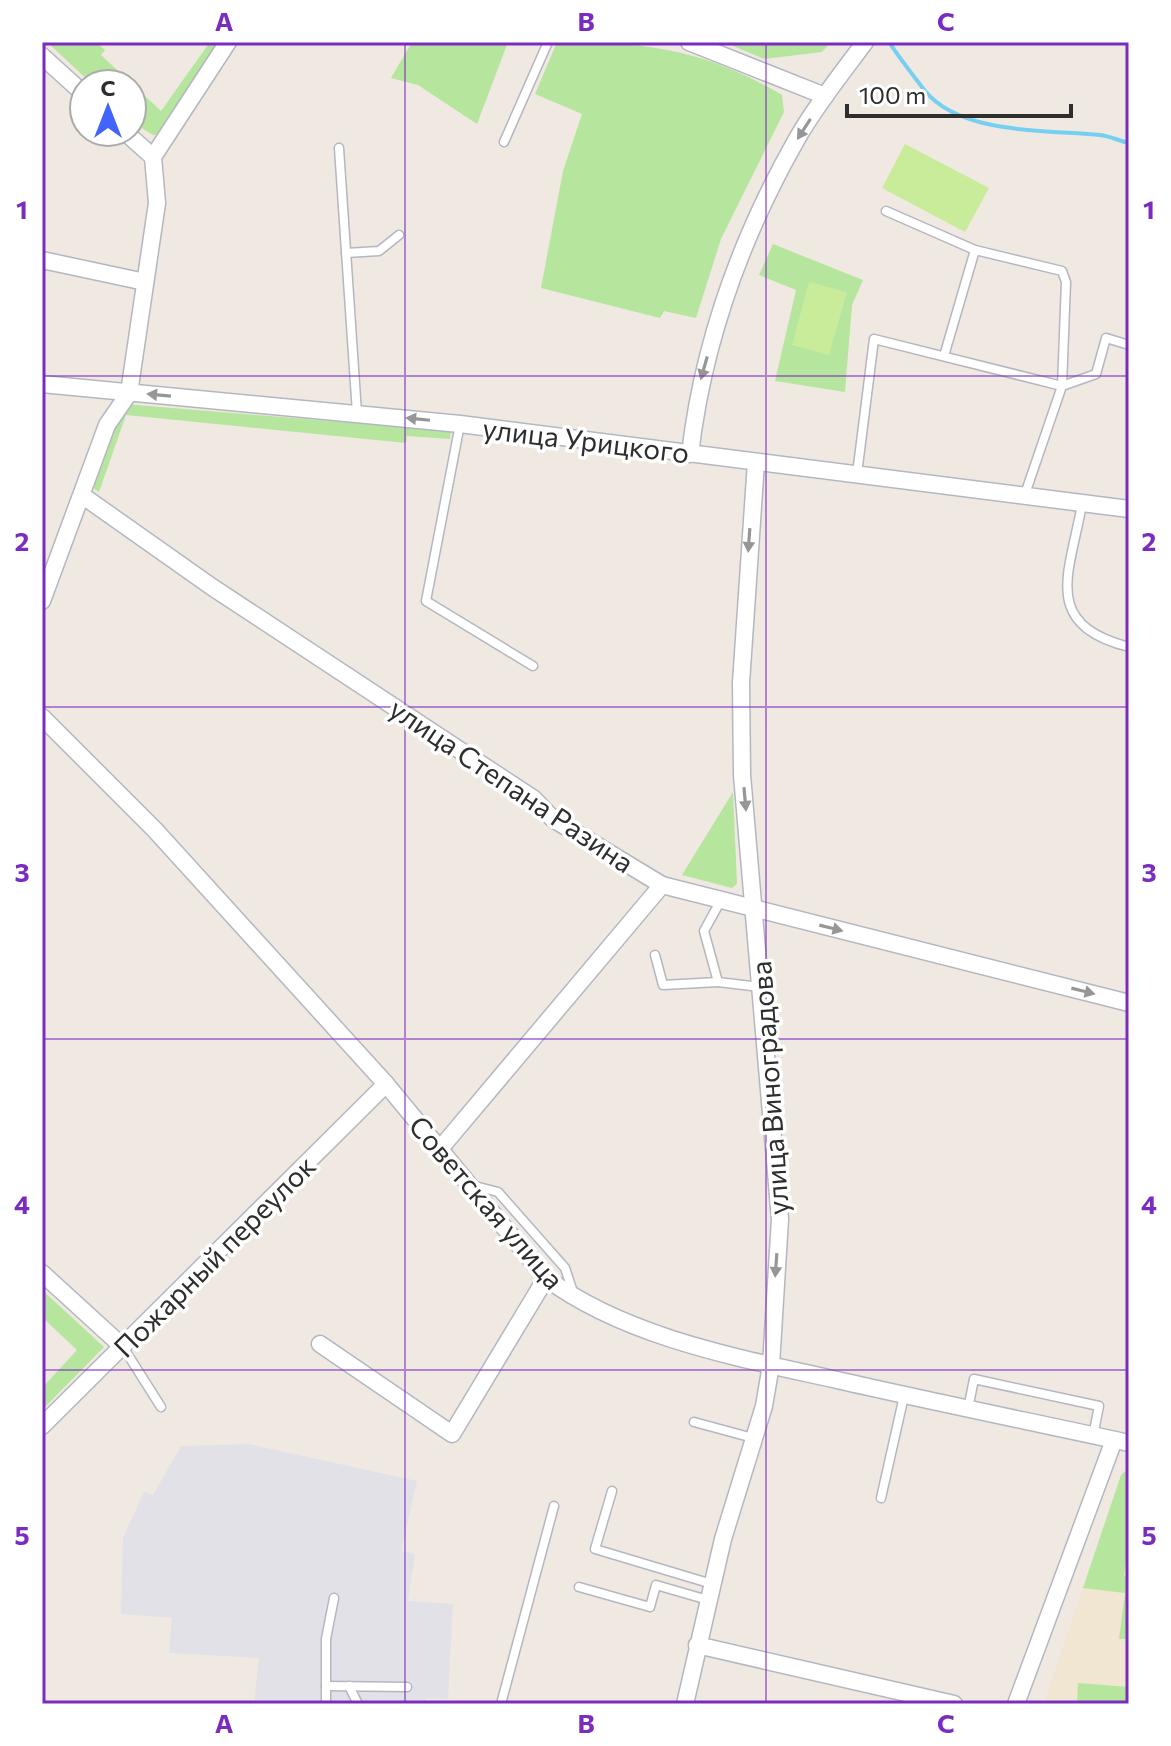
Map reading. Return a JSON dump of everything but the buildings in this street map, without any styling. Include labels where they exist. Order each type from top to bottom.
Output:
[{"type":"street","points":[[42,601],[107,425],[129,393],[157,203],[153,157],[228,42]]},
{"type":"street","points":[[689,42],[825,96]]},
{"type":"street","points":[[690,454],[700,381],[728,288],[798,137],[865,42]]},
{"type":"street","points":[[42,56],[68,80]]},
{"type":"street","points":[[143,148],[153,157]]},
{"type":"street","points":[[42,260],[145,282]]},
{"type":"street","name":"улица Урицкого","points":[[42,384],[460,424],[1129,509]]},
{"type":"street","name":"улица Виноградова","points":[[685,1704],[710,1592],[754,1439],[771,1365],[780,1219],[742,775],[741,683],[756,462]]},
{"type":"street","name":"улица Степана Разина","points":[[83,496],[212,587],[534,799],[553,819],[662,885],[1129,1003]]},
{"type":"street","name":"Советская улица","points":[[42,717],[155,830],[386,1084],[546,1278],[576,1300],[622,1323],[771,1365],[1121,1442]]},
{"type":"street","points":[[439,1150],[662,885]]},
{"type":"street","name":"Пожарный переулок","points":[[42,1426],[386,1084]]},
{"type":"street","points":[[42,1273],[123,1347]]},
{"type":"street","points":[[320,1344],[452,1434],[546,1278]]},
{"type":"street","points":[[1016,1704],[1121,1442]]},
{"type":"street","points":[[697,1645],[954,1704]]},
{"type":"lane","points":[[504,142],[548,42]]},
{"type":"lane","points":[[339,148],[357,413]]},
{"type":"lane","points":[[886,211],[975,250],[1062,271],[1066,282],[1062,386],[1023,497]]},
{"type":"lane","points":[[346,253],[379,251],[399,235]]},
{"type":"lane","points":[[944,356],[975,250]]},
{"type":"lane","points":[[857,474],[874,339],[1062,386],[1096,374],[1106,338],[1129,345]]},
{"type":"lane","points":[[460,424],[426,601],[533,666]]},
{"type":"lane","points":[[1082,504],[1067,586],[1070,612],[1084,628],[1109,642],[1129,647]]},
{"type":"lane","points":[[718,982],[704,931],[721,900]]},
{"type":"lane","points":[[655,955],[663,985],[718,982],[762,987]]},
{"type":"lane","points":[[468,1184],[498,1192],[565,1268],[576,1300]]},
{"type":"lane","points":[[123,1347],[161,1407]]},
{"type":"lane","points":[[968,1409],[974,1379],[1099,1406],[1093,1436]]},
{"type":"lane","points":[[881,1498],[905,1395]]},
{"type":"lane","points":[[694,1422],[754,1439]]},
{"type":"lane","points":[[612,1491],[595,1549],[710,1592]]},
{"type":"lane","points":[[501,1704],[554,1506]]},
{"type":"lane","points":[[579,1587],[650,1607],[656,1585],[710,1592]]},
{"type":"lane","points":[[326,1704],[326,1639],[334,1598]]},
{"type":"lane","points":[[326,1686],[407,1687]]},
{"type":"lane","points":[[349,1686],[358,1704]]},
{"type":"shaded area","points":[[248,1444],[417,1481],[401,1551],[415,1554],[408,1601],[453,1604],[448,1699],[426,1698],[425,1704],[254,1704],[259,1658],[169,1653],[172,1618],[121,1614],[123,1538],[144,1492],[153,1495],[181,1446]]},
{"type":"shaded area","points":[[1129,1468],[1129,1704],[1044,1704],[1121,1475]]},
{"type":"green space","points":[[47,42],[96,42],[105,50],[101,55],[115,68],[75,68]]},
{"type":"green space","points":[[210,42],[220,42],[161,134],[148,132],[148,99],[161,111]]},
{"type":"green space","points":[[412,42],[508,42],[477,124],[418,85],[391,78]]},
{"type":"green space","points":[[557,42],[618,44],[673,51],[726,67],[782,95],[784,112],[721,239],[696,318],[664,311],[660,318],[541,288],[563,171],[582,114],[535,94]]},
{"type":"green space","points":[[724,42],[831,42],[822,52],[764,59]]},
{"type":"green space","points":[[905,144],[989,188],[965,232],[882,188]]},
{"type":"green space","points":[[773,244],[863,280],[852,305],[845,392],[775,381],[796,290],[759,275]]},
{"type":"green space","points":[[809,282],[847,292],[829,355],[792,345]]},
{"type":"green space","points":[[124,404],[451,431],[450,439],[407,436],[406,443],[126,415],[99,492],[93,488]]},
{"type":"green space","points":[[733,792],[737,884],[732,888],[682,875]]},
{"type":"green space","points":[[42,1290],[104,1347],[42,1410],[42,1388],[77,1350],[42,1317]]},
{"type":"green space","points":[[1129,1468],[1129,1536],[1124,1576],[1129,1577],[1129,1639],[1119,1639],[1125,1593],[1083,1588],[1121,1475]]},
{"type":"green space","points":[[1078,1683],[1129,1687],[1129,1704],[1077,1704]]},
{"type":"waterway","points":[[889,42],[925,91],[960,116],[1007,128],[1100,135],[1129,143]]}]
